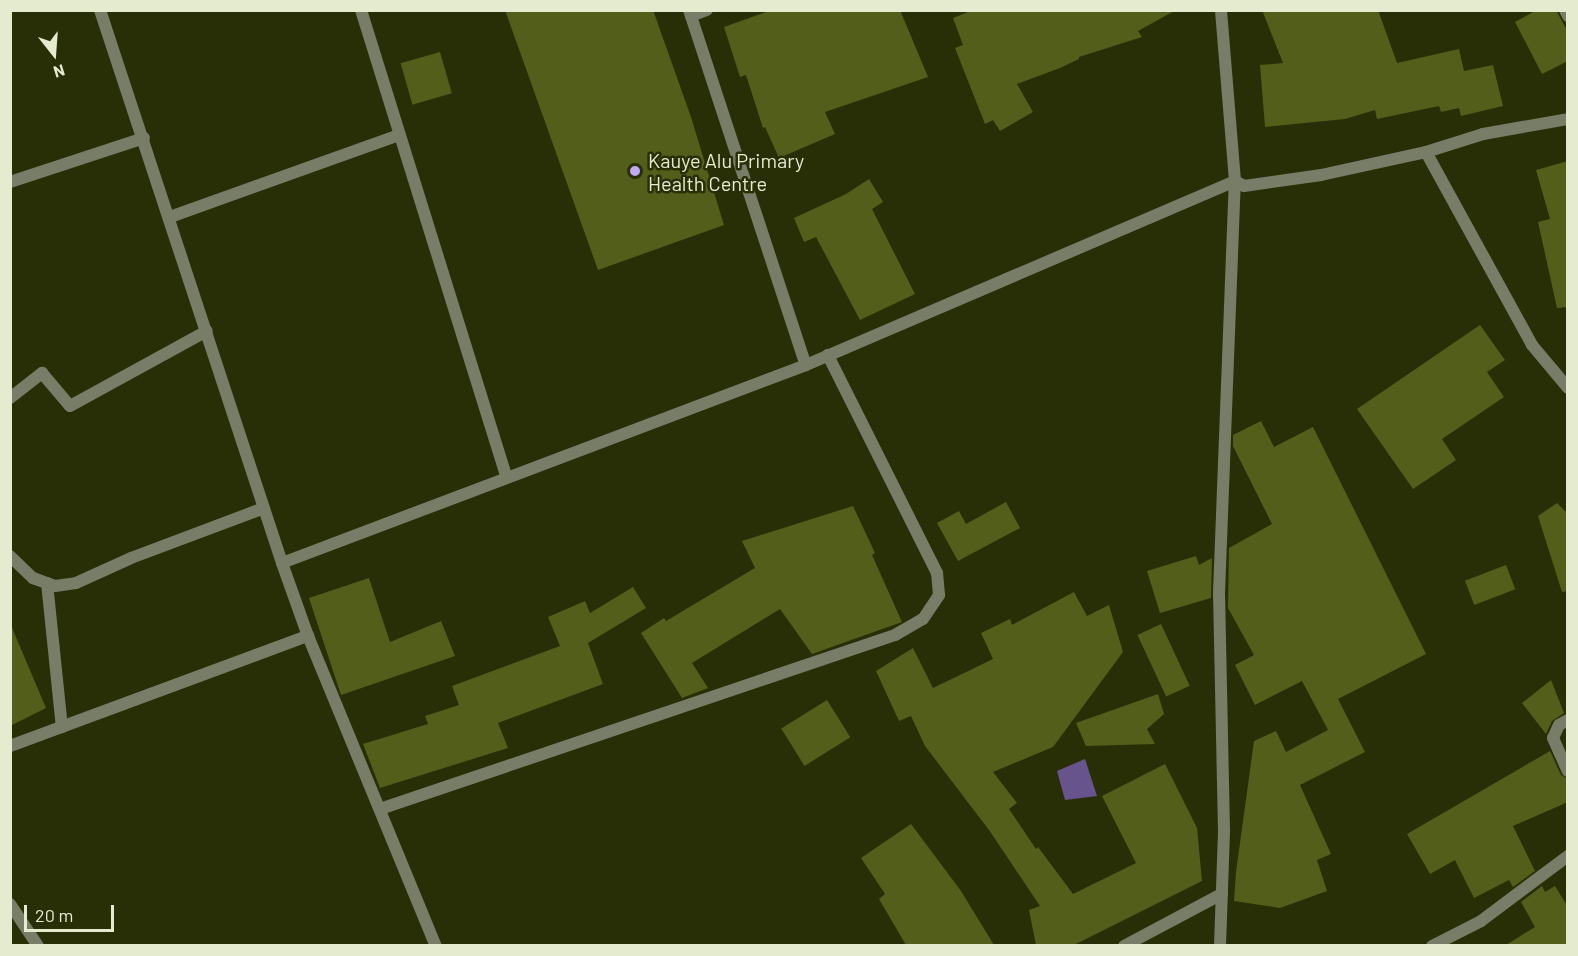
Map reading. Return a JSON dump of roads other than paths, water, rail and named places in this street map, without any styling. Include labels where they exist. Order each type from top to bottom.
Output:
[{"type":"street","points":[[100,10],[308,636],[436,945]]},
{"type":"street","points":[[361,10],[507,478]]},
{"type":"street","points":[[707,10],[690,13],[806,365]]},
{"type":"street","points":[[1220,945],[1224,831],[1220,593],[1235,181],[1221,10]]},
{"type":"street","points":[[1565,10],[1568,16]]},
{"type":"street","points":[[1235,181],[1244,186],[1321,175],[1426,152],[1483,134],[1568,119]]},
{"type":"street","points":[[170,217],[399,135]]},
{"type":"street","points":[[10,182],[144,138]]},
{"type":"street","points":[[1426,152],[1532,345],[1568,388]]},
{"type":"street","points":[[282,563],[806,365],[1235,181]]},
{"type":"street","points":[[10,398],[42,374],[70,406],[207,331]]},
{"type":"street","points":[[380,809],[884,638],[924,619],[939,595],[937,573],[828,356]]},
{"type":"street","points":[[10,556],[33,578],[54,586],[76,583],[131,558],[264,508]]},
{"type":"street","points":[[47,583],[62,727]]},
{"type":"street","points":[[10,746],[308,636]]},
{"type":"street","points":[[1568,720],[1559,725],[1553,738],[1568,771]]},
{"type":"street","points":[[1432,945],[1481,921],[1568,856]]},
{"type":"street","points":[[1124,945],[1222,894]]},
{"type":"street","points":[[10,904],[38,945]]},
{"type":"place","name":"Kauye Alu Primary Health Centre","points":[[635,171]]}]
